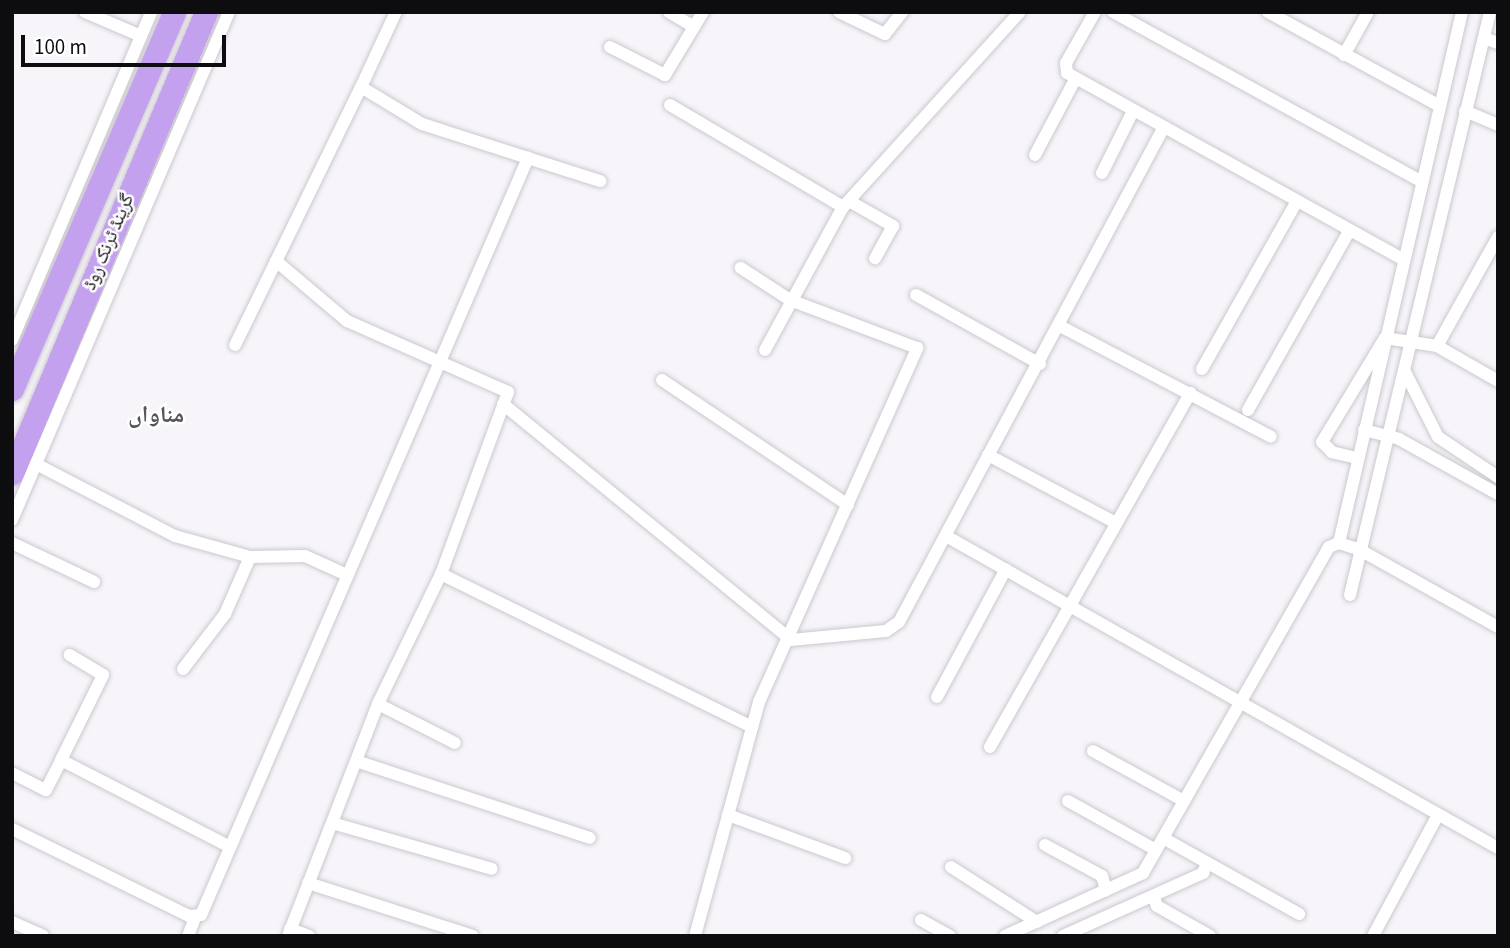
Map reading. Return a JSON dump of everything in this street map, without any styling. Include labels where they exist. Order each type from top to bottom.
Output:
[{"type":"highway","name":"گرینڈ ٹرنک روڈ","points":[[12,389],[174,12]]},
{"type":"highway","name":"گرینڈ ٹرنک روڈ","points":[[12,473],[47,414],[206,12]]},
{"type":"street","points":[[85,12],[141,36]]},
{"type":"street","points":[[12,340],[152,12]]},
{"type":"street","points":[[12,520],[36,464],[47,414],[229,12]]},
{"type":"street","points":[[235,345],[396,12]]},
{"type":"street","points":[[669,12],[694,27]]},
{"type":"street","points":[[610,47],[665,75],[703,12]]},
{"type":"street","points":[[839,12],[885,34],[902,12]]},
{"type":"street","points":[[765,350],[790,300],[846,204],[1020,12]]},
{"type":"street","points":[[1095,12],[1066,63],[1076,78],[1348,233],[1403,259]]},
{"type":"street","points":[[1113,12],[1422,182]]},
{"type":"street","points":[[1268,12],[1440,106]]},
{"type":"street","points":[[1344,55],[1368,12]]},
{"type":"street","points":[[1339,543],[1462,12]]},
{"type":"street","points":[[1350,595],[1490,12]]},
{"type":"street","points":[[1483,38],[1498,43]]},
{"type":"street","points":[[1035,155],[1076,78]]},
{"type":"street","points":[[361,87],[422,124],[600,181]]},
{"type":"street","points":[[670,105],[846,204],[893,226],[875,258]]},
{"type":"street","points":[[1102,173],[1133,111]]},
{"type":"street","points":[[1465,111],[1498,125]]},
{"type":"street","points":[[503,404],[791,639],[894,627],[1040,364],[1164,127]]},
{"type":"street","points":[[188,936],[230,847],[528,158]]},
{"type":"street","points":[[1202,369],[1296,203]]},
{"type":"street","points":[[1248,410],[1348,233]]},
{"type":"street","points":[[1437,346],[1498,237]]},
{"type":"street","points":[[276,261],[347,321],[508,392],[441,574],[378,704],[289,933],[309,936]]},
{"type":"street","points":[[695,936],[752,727],[917,348],[790,300],[741,268]]},
{"type":"street","points":[[916,295],[1040,364]]},
{"type":"street","points":[[1060,326],[1271,437]]},
{"type":"street","points":[[1385,338],[1437,346],[1497,379]]},
{"type":"street","points":[[1357,458],[1332,453],[1322,442],[1385,338]]},
{"type":"street","points":[[1404,370],[1444,443],[1498,477]]},
{"type":"street","points":[[662,380],[848,505]]},
{"type":"street","points":[[989,747],[1190,393]]},
{"type":"street","points":[[1364,430],[1389,436],[1435,458],[1498,494]]},
{"type":"street","points":[[1435,458],[1444,443]]},
{"type":"street","points":[[988,455],[1116,523]]},
{"type":"street","points":[[36,464],[175,536],[250,557],[306,556],[346,575]]},
{"type":"street","points":[[946,536],[1070,605],[1237,704],[1498,848]]},
{"type":"street","points":[[1005,936],[1143,873],[1237,704],[1329,547],[1339,543],[1360,550],[1498,627]]},
{"type":"street","points":[[12,544],[94,582]]},
{"type":"street","points":[[183,669],[225,614],[250,557]]},
{"type":"street","points":[[937,697],[1006,569]]},
{"type":"street","points":[[441,574],[752,727]]},
{"type":"street","points":[[12,774],[46,790],[103,675],[70,655]]},
{"type":"street","points":[[378,704],[455,743]]},
{"type":"street","points":[[1093,751],[1184,801]]},
{"type":"street","points":[[61,760],[230,847]]},
{"type":"street","points":[[356,761],[590,838]]},
{"type":"street","points":[[1068,801],[1159,844],[1207,863],[1299,914]]},
{"type":"street","points":[[728,815],[845,858]]},
{"type":"street","points":[[1373,936],[1438,815]]},
{"type":"street","points":[[332,823],[492,869]]},
{"type":"street","points":[[12,829],[195,918]]},
{"type":"street","points":[[1045,845],[1102,876],[1106,890]]},
{"type":"street","points":[[1071,934],[1203,873],[1207,863]]},
{"type":"street","points":[[951,867],[1037,922]]},
{"type":"street","points":[[308,883],[473,936]]},
{"type":"street","points":[[1154,897],[1157,906],[1210,936]]},
{"type":"street","points":[[921,920],[950,936]]},
{"type":"street","points":[[12,922],[43,936]]},
{"type":"district","name":"مناواں","points":[[156,415]]}]
